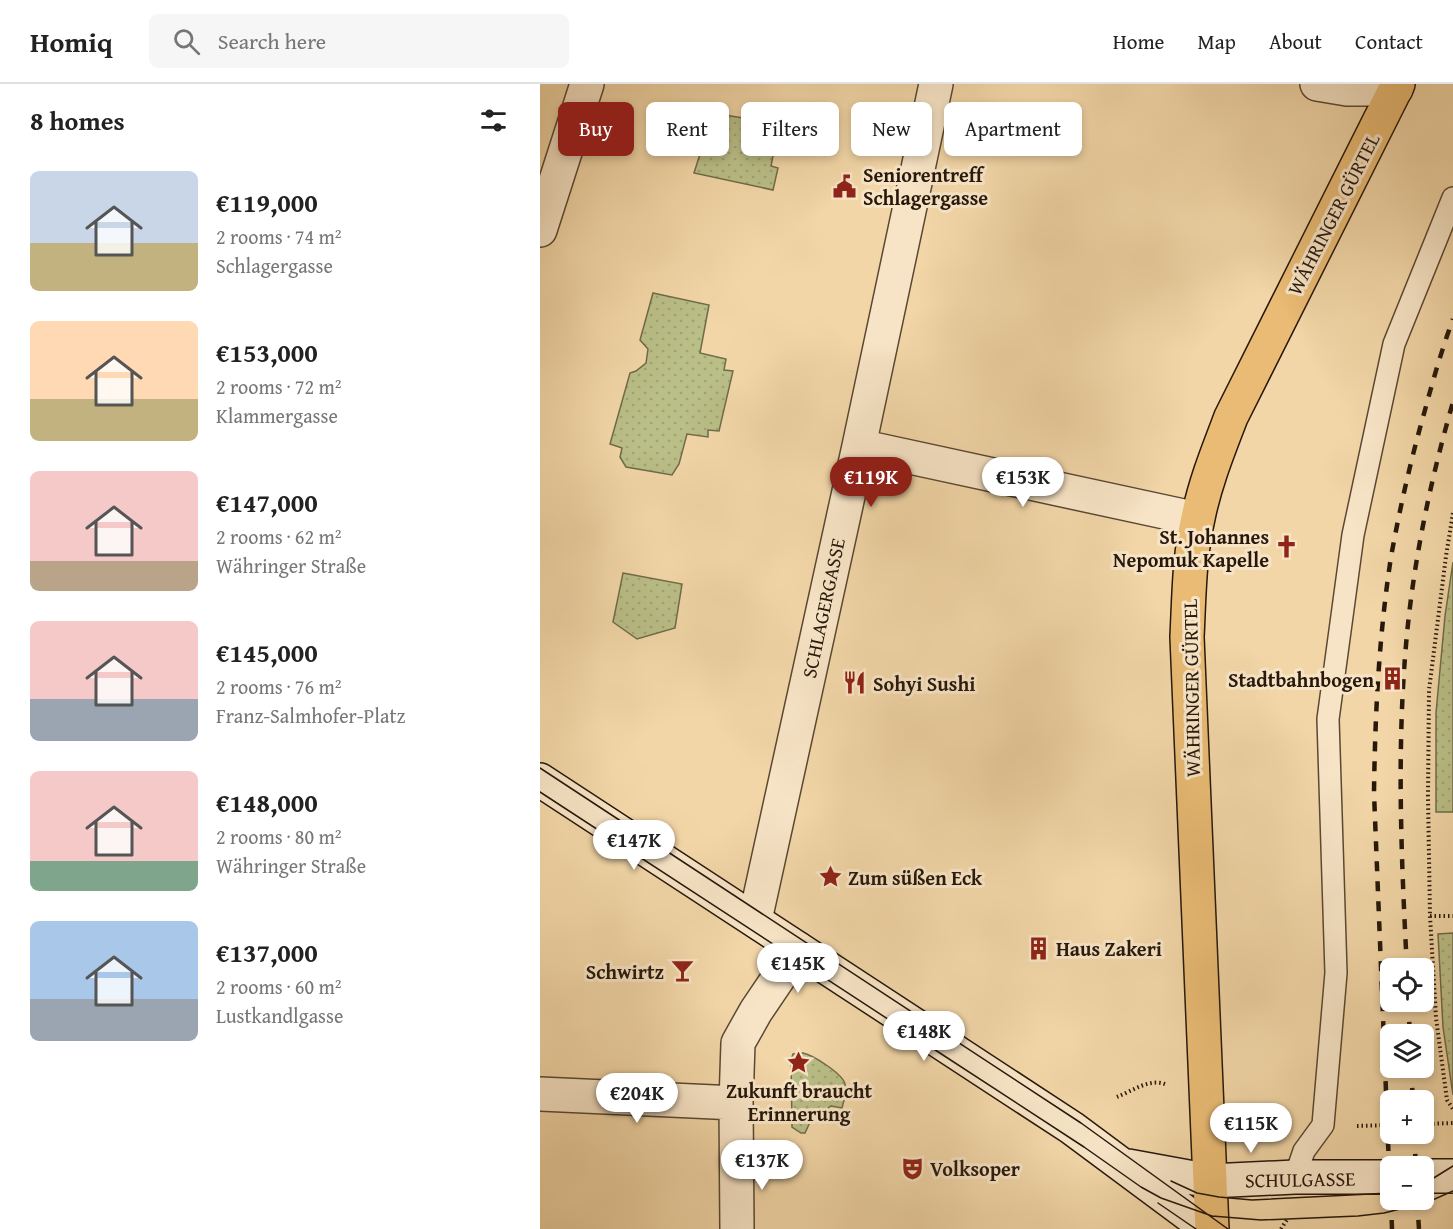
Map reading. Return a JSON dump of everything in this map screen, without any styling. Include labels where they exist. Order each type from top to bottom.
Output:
[{"type":"main road","name":"WÄHRINGER GÜRTEL","points":[[1210,1229],[1210,1181],[1187,637],[1190,578],[1197,519],[1210,470],[1231,417],[1397,86]]},
{"type":"street","points":[[540,230],[587,84]]},
{"type":"street","name":"SCHLAGERGASSE","points":[[755,920],[936,84]]},
{"type":"street","points":[[1317,84],[1347,89],[1397,86]]},
{"type":"street","points":[[859,446],[1197,519]]},
{"type":"street","points":[[540,780],[1072,1128],[1210,1229]]},
{"type":"street","points":[[737,1229],[738,1043],[756,1011],[798,949]]},
{"type":"street","points":[[540,1094],[736,1103]]},
{"type":"street","name":"SCHULGASSE","points":[[1120,1164],[1210,1181],[1295,1177],[1380,1177]]},
{"type":"street","points":[[1434,1176],[1453,1176]]},
{"type":"lane","points":[[1295,1177],[1304,1151],[1323,1125],[1336,973],[1328,719],[1353,535],[1394,344],[1453,198]]},
{"type":"path","points":[[1453,513],[1429,690],[1428,796],[1430,916],[1436,1018],[1448,1100],[1453,1109]]},
{"type":"path","points":[[1430,916],[1453,915]]},
{"type":"path","points":[[1434,1124],[1453,1123]]},
{"type":"green space","points":[[729,116],[741,118],[741,156],[773,156],[771,166],[778,168],[773,190],[694,173],[699,156],[729,156]]},
{"type":"green space","points":[[653,293],[709,305],[700,353],[726,359],[724,370],[733,371],[719,431],[708,430],[708,437],[687,434],[679,464],[672,475],[626,467],[620,457],[622,448],[610,444],[630,373],[646,363],[648,349],[640,340]]},
{"type":"green space","points":[[1453,562],[1453,812],[1436,812],[1436,713],[1445,616]]},
{"type":"green space","points":[[623,573],[682,584],[675,628],[637,639],[613,622]]},
{"type":"green space","points":[[1453,933],[1453,1095],[1443,1027],[1438,934]]},
{"type":"green space","points":[[803,1053],[833,1070],[843,1080],[846,1090],[842,1108],[831,1106],[811,1120],[805,1133],[801,1133],[792,1127],[791,1060],[793,1054]]},
{"type":"tram line","points":[[540,768],[1081,1123],[1228,1229]]},
{"type":"tram line","points":[[540,792],[1161,1198],[1212,1216],[1261,1220],[1384,1213],[1428,1202],[1453,1191]]},
{"type":"tram line","points":[[1434,1178],[1453,1166]]},
{"type":"tram line","points":[[1171,1181],[1197,1193],[1252,1200],[1380,1194]]},
{"type":"tram line","points":[[1158,1203],[1196,1229]]},
{"type":"railway","points":[[1389,1156],[1374,793],[1378,675],[1383,616],[1398,520],[1420,428],[1453,319]]},
{"type":"railway","points":[[1406,958],[1401,796],[1404,667],[1411,596],[1420,540],[1453,402]]},
{"type":"railway","points":[[1409,1012],[1409,1024]]},
{"type":"railway","points":[[1412,1078],[1412,1090]]},
{"type":"railway","points":[[1415,1144],[1415,1156]]},
{"type":"railway","points":[[1391,1210],[1392,1229]]},
{"type":"railway","points":[[1418,1210],[1419,1229]]},
{"type":"place","name":"Seniorentreff Schlagergasse","points":[[845,186]]},
{"type":"place","name":"St. Johannes Nepomuk Kapelle","points":[[1287,547]]},
{"type":"place","name":"Stadtbahnbogen","points":[[1392,679]]},
{"type":"place","name":"Sohyi Sushi","points":[[855,683]]},
{"type":"place","name":"Zum süßen Eck","points":[[830,877]]},
{"type":"place","name":"Haus Zakeri","points":[[1038,948]]},
{"type":"place","name":"Schwirtz","points":[[682,971]]},
{"type":"place","name":"Zukunft braucht Erinnerung","points":[[799,1063]]},
{"type":"place","name":"Volksoper","points":[[912,1168]]}]
